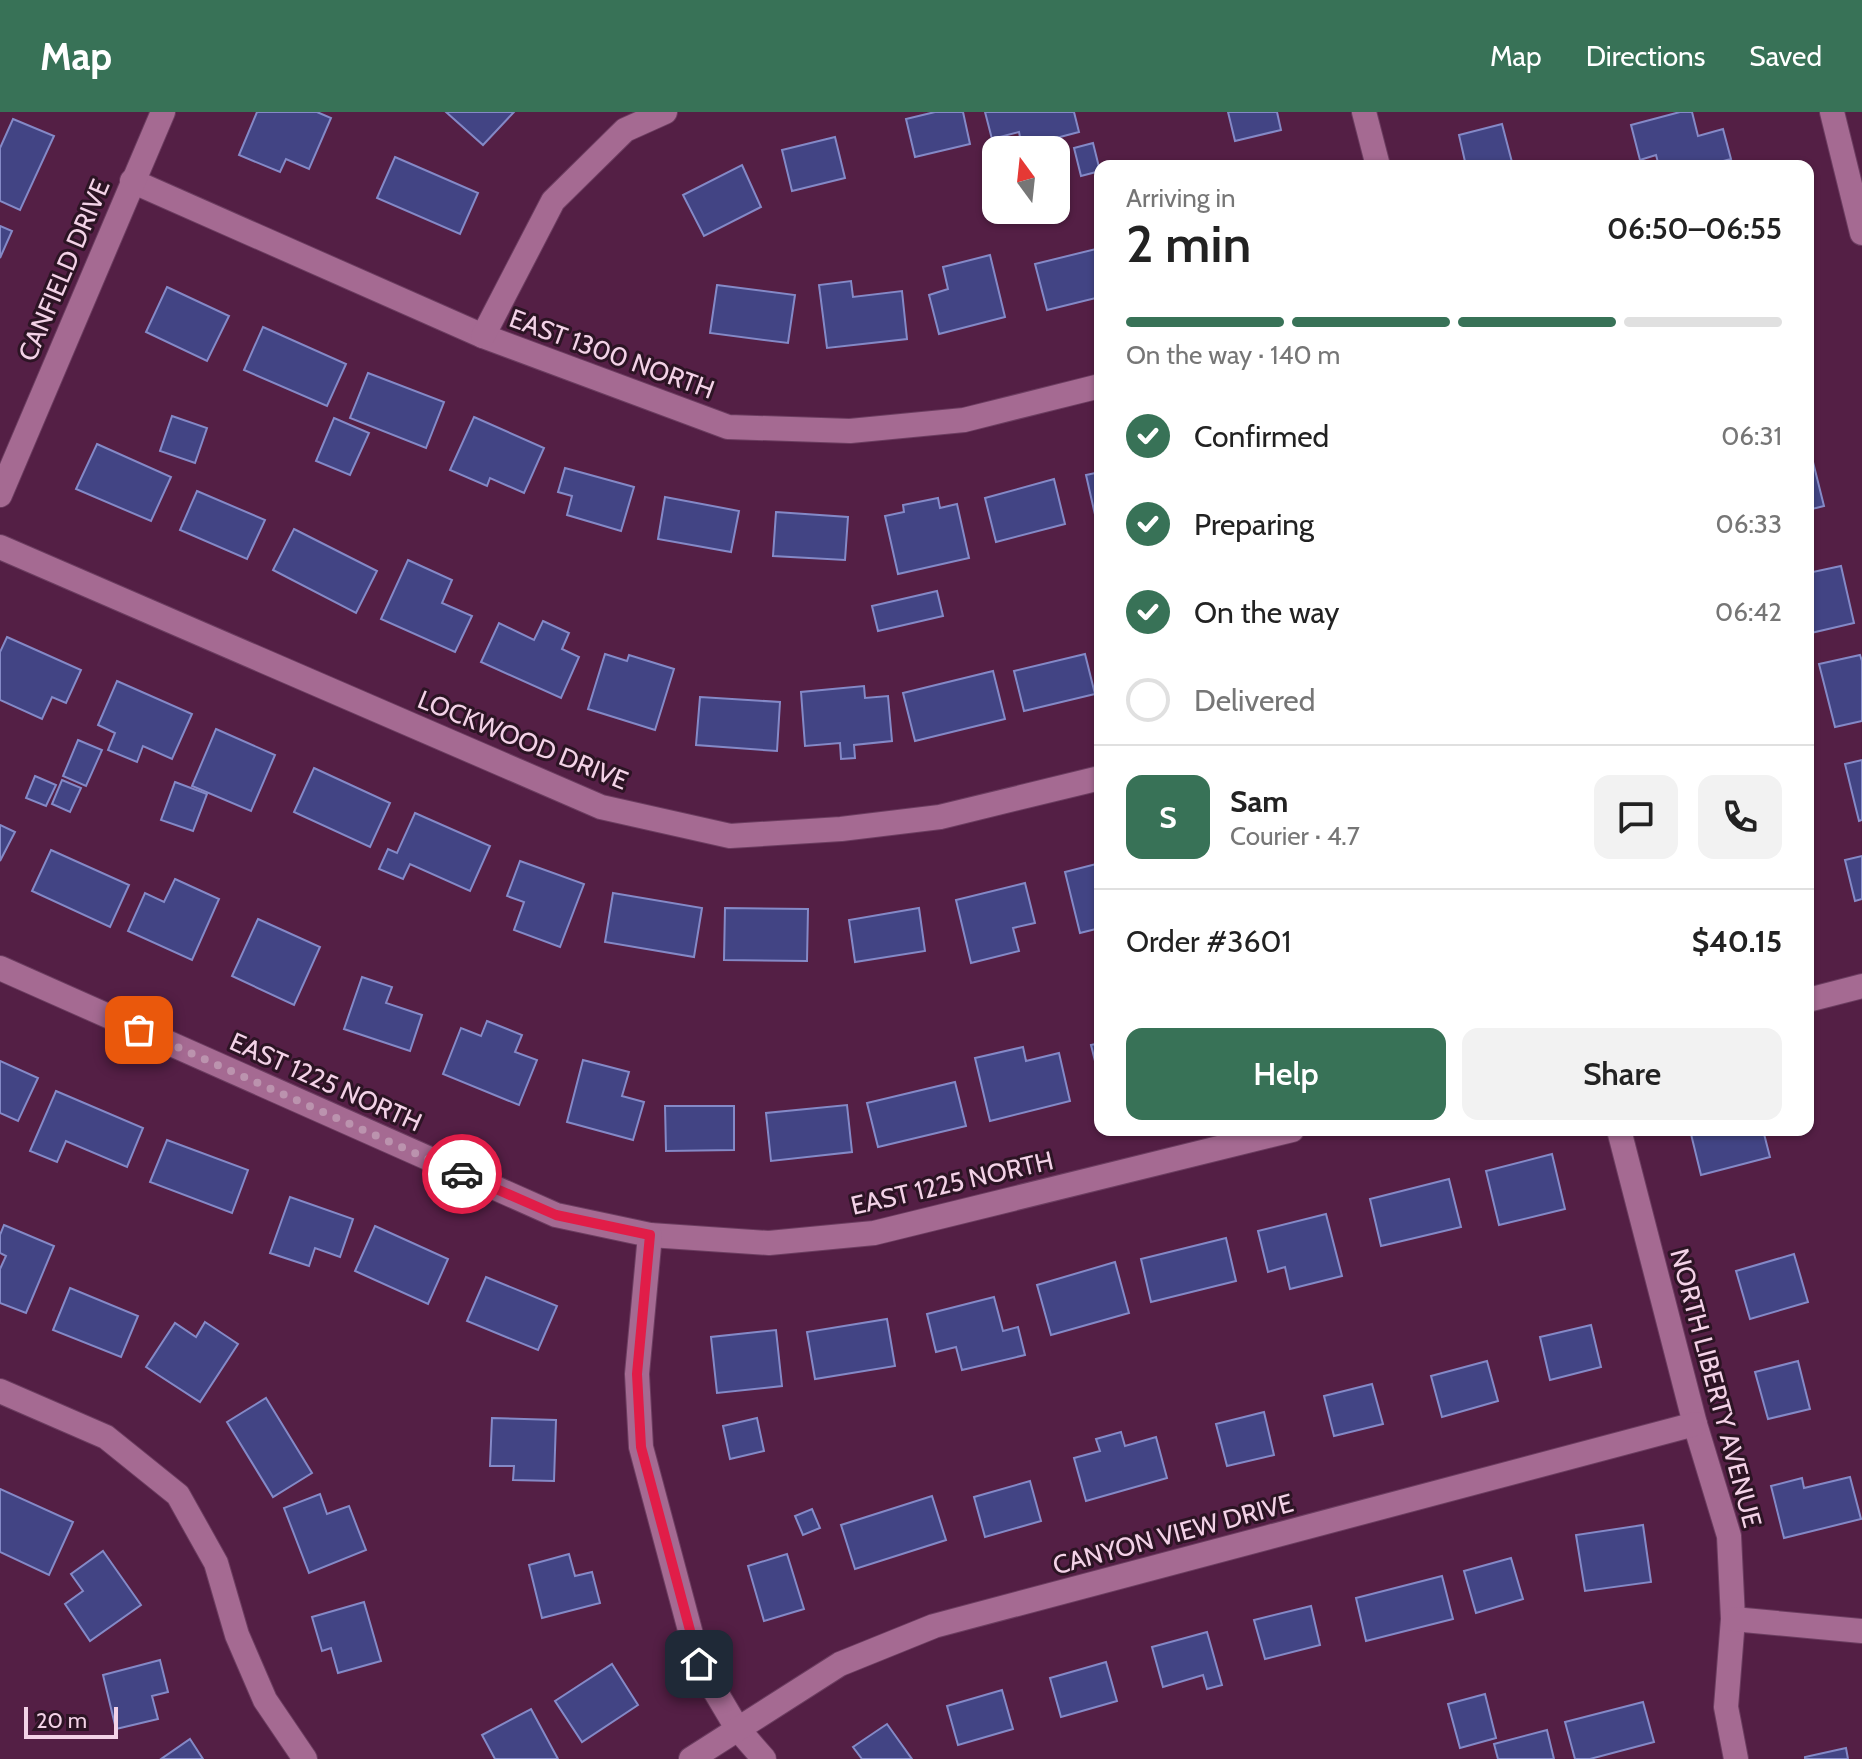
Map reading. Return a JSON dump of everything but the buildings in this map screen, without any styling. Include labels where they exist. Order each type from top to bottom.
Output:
[{"type":"street","name":"CANFIELD DRIVE","points":[[0,495],[163,112]]},
{"type":"street","points":[[483,336],[553,201],[625,130],[665,112]]},
{"type":"street","points":[[1364,112],[1376,160]]},
{"type":"street","points":[[1832,112],[1862,233]]},
{"type":"street","name":"EAST 1300 NORTH","points":[[132,181],[483,336],[728,427],[850,431],[964,420],[1094,388]]},
{"type":"street","name":"LOCKWOOD DRIVE","points":[[0,547],[601,807],[730,836],[841,829],[940,817],[1094,779]]},
{"type":"street","name":"EAST 1225 NORTH","points":[[0,968],[556,1215],[650,1235],[769,1243],[874,1233],[1268,1136]]},
{"type":"street","points":[[1814,998],[1862,986]]},
{"type":"street","name":"NORTH LIBERTY AVENUE","points":[[1621,1136],[1695,1424],[1729,1536],[1733,1619],[1726,1707],[1736,1759]]},
{"type":"street","points":[[650,1235],[637,1374],[641,1447],[699,1664],[737,1728],[764,1759]]},
{"type":"street","points":[[0,1391],[106,1437],[178,1495],[216,1563],[237,1635],[265,1700],[305,1759]]},
{"type":"street","name":"CANYON VIEW DRIVE","points":[[691,1759],[840,1664],[934,1626],[1695,1424]]},
{"type":"street","points":[[1733,1619],[1862,1631]]},
{"type":"way so far","points":[[139,1030],[462,1174]]},
{"type":"route","points":[[462,1174],[556,1215],[650,1235],[637,1374],[641,1447],[699,1664]]}]
